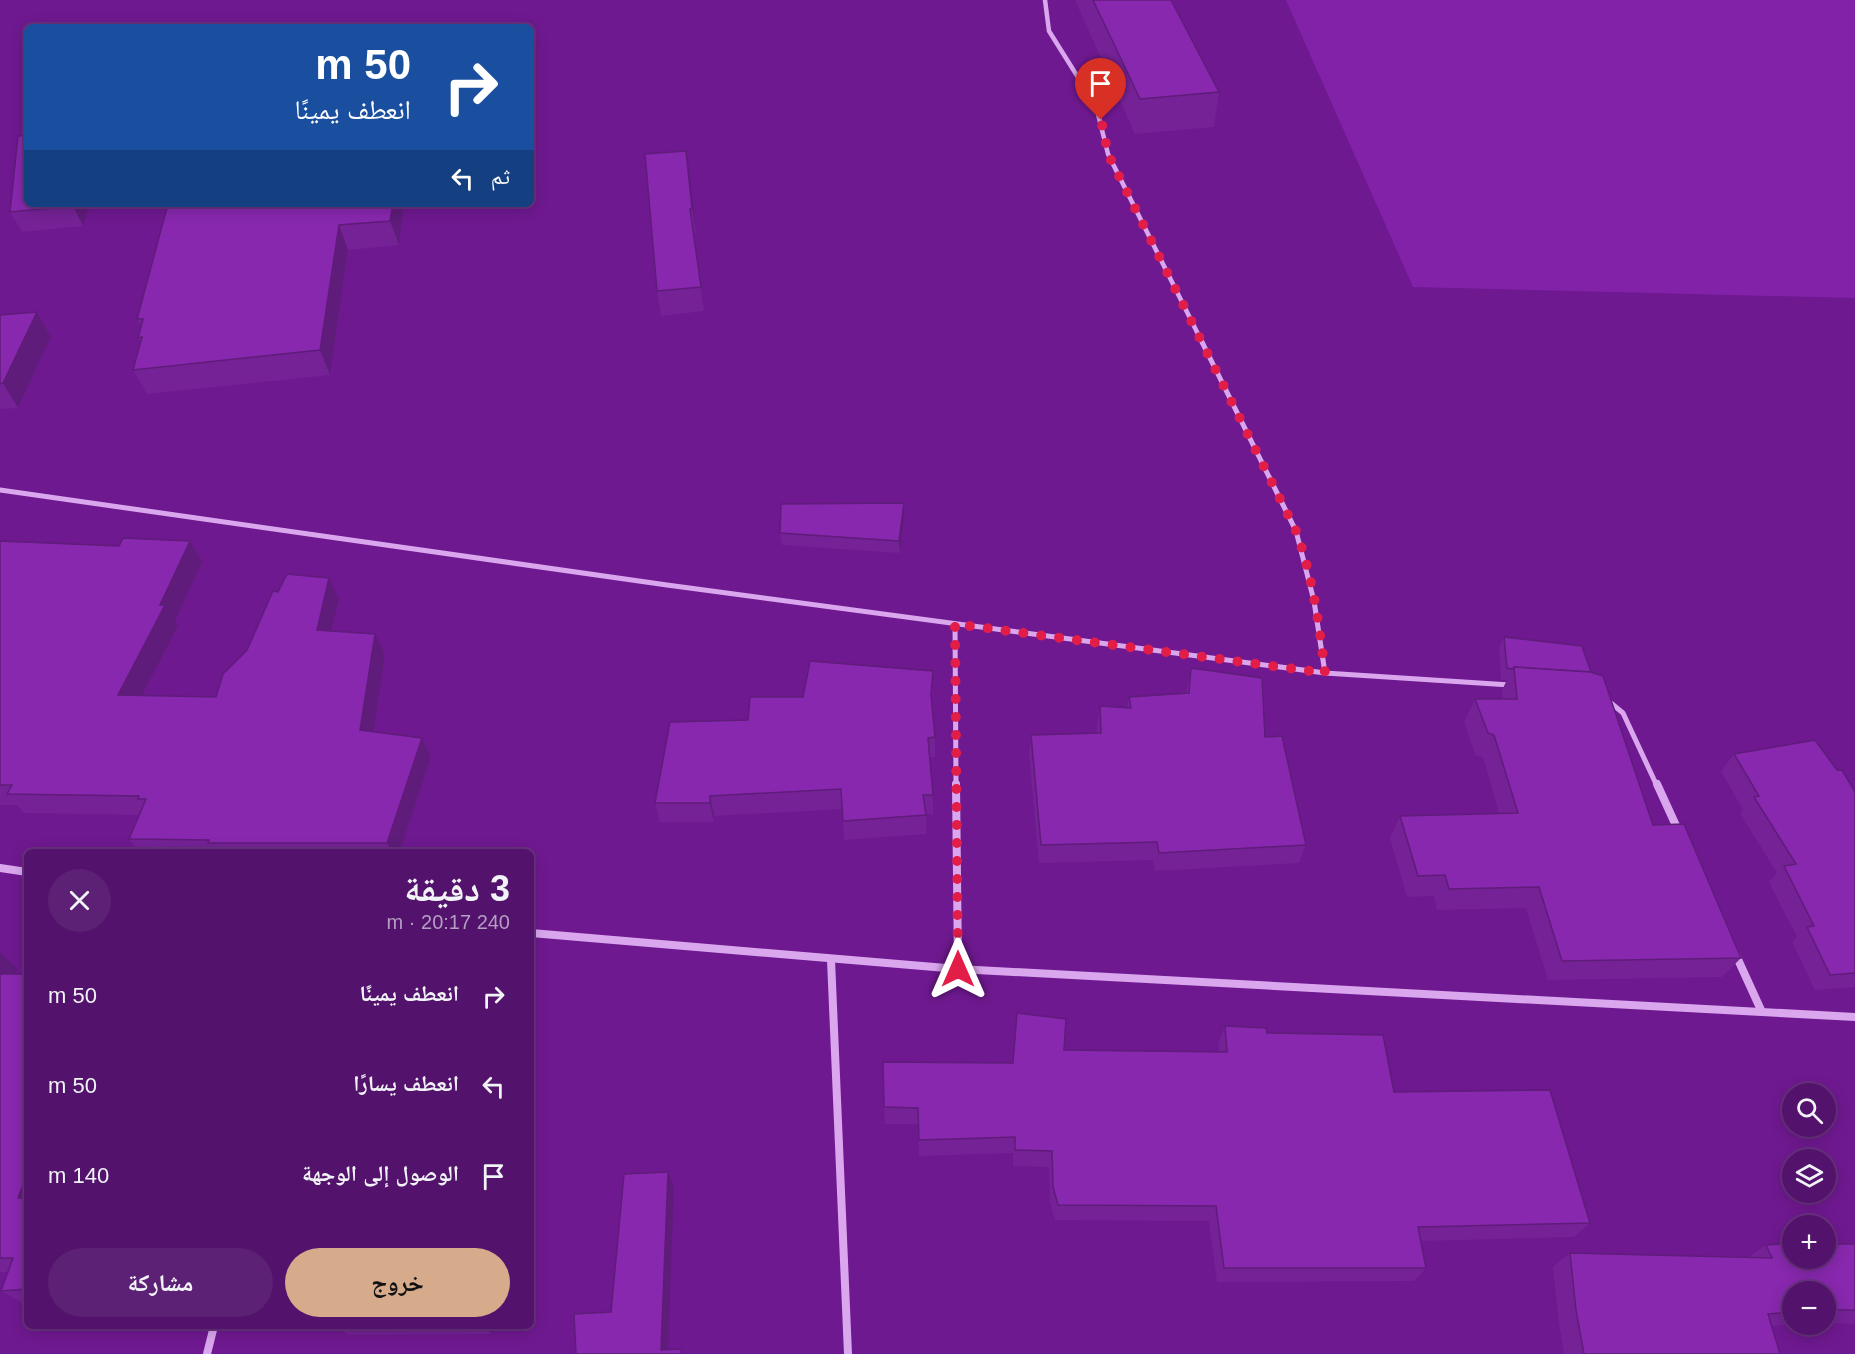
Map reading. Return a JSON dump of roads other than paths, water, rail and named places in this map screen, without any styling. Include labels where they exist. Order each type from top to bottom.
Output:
[{"type":"street","points":[[1045,0],[1049,30],[1095,106],[1108,154],[1296,531],[1307,563],[1317,606],[1325,673]]},
{"type":"street","points":[[0,490],[955,624],[1325,673],[1523,686]]},
{"type":"street","points":[[955,624],[958,969]]},
{"type":"street","points":[[1600,696],[1609,700],[1623,713],[1684,841]]},
{"type":"street","points":[[0,868],[24,872]]},
{"type":"street","points":[[534,933],[958,969],[1761,1010],[1855,1017]]},
{"type":"street","points":[[1732,947],[1761,1010]]},
{"type":"street","points":[[831,960],[848,1354]]},
{"type":"street","points":[[207,1354],[213,1329]]}]
